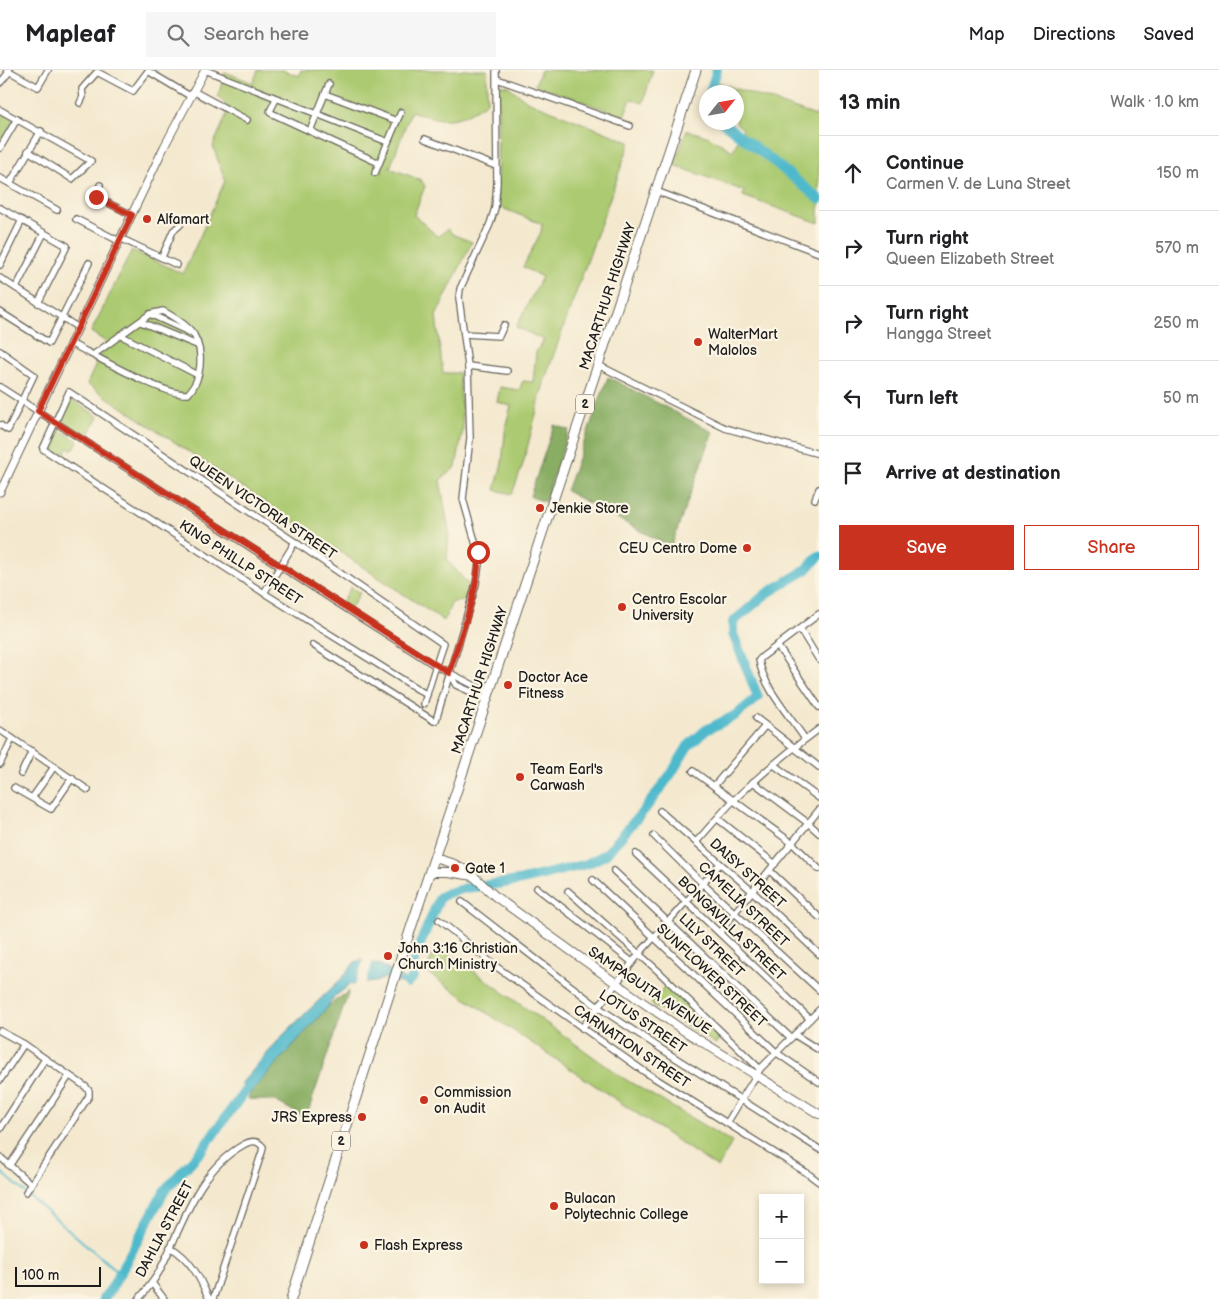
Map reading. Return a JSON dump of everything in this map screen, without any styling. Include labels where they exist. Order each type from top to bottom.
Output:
[{"type":"highway","name":"MACARTHUR HIGHWAY","points":[[291,1299],[398,967],[696,70]]},
{"type":"main road","name":"SAMPAGUITA AVENUE","points":[[434,858],[457,865],[615,983],[683,1030],[758,1072],[819,1114]]},
{"type":"main road","points":[[430,872],[448,872],[475,878]]},
{"type":"street","points":[[18,76],[22,70]]},
{"type":"street","points":[[0,83],[8,71],[38,87],[48,70]]},
{"type":"street","points":[[0,492],[164,147],[205,70],[388,142]]},
{"type":"street","points":[[313,645],[434,721],[436,720],[476,584],[479,564],[475,540],[463,499],[470,438],[468,366],[459,298],[460,289],[490,224],[495,208],[496,70]]},
{"type":"street","points":[[80,103],[83,97],[82,89],[97,72],[133,91],[148,71],[191,94],[247,120]]},
{"type":"street","points":[[497,79],[630,126]]},
{"type":"street","points":[[310,131],[329,84]]},
{"type":"street","points":[[325,94],[397,121]]},
{"type":"street","points":[[276,99],[270,111],[271,113],[380,163]]},
{"type":"street","points":[[0,110],[91,160],[72,179],[28,152]]},
{"type":"street","points":[[375,173],[401,112]]},
{"type":"street","points":[[0,148],[17,119]]},
{"type":"street","points":[[10,183],[41,131]]},
{"type":"street","points":[[425,139],[496,166]]},
{"type":"street","points":[[0,178],[57,210]]},
{"type":"street","points":[[100,185],[96,197],[132,215]]},
{"type":"street","points":[[656,191],[819,253]]},
{"type":"street","points":[[0,208],[67,246],[38,302]]},
{"type":"street","points":[[76,219],[177,264]]},
{"type":"street","points":[[0,265],[22,220]]},
{"type":"street","points":[[162,257],[173,231],[180,224]]},
{"type":"street","points":[[16,288],[44,233]]},
{"type":"street","points":[[0,312],[49,343],[89,263]]},
{"type":"street","points":[[0,278],[77,327]]},
{"type":"street","points":[[70,343],[93,355],[148,382],[182,394],[188,394],[195,386],[201,361],[198,345],[193,334],[150,314],[93,355]]},
{"type":"street","points":[[141,322],[198,345]]},
{"type":"street","points":[[464,334],[499,336],[504,325]]},
{"type":"street","points":[[120,335],[198,375]]},
{"type":"street","points":[[0,351],[34,375],[8,430],[0,425]]},
{"type":"street","points":[[598,365],[725,428],[819,454]]},
{"type":"street","points":[[468,366],[507,371]]},
{"type":"street","points":[[0,387],[436,666],[471,684],[488,696]]},
{"type":"street","name":"QUEEN VICTORIA STREET","points":[[55,422],[69,392],[295,542],[443,644],[436,666]]},
{"type":"street","name":"KING PHILLP STREET","points":[[55,422],[43,449],[264,593],[427,695]]},
{"type":"street","points":[[815,498],[819,489]]},
{"type":"street","points":[[264,593],[279,565],[295,542]]},
{"type":"street","points":[[805,739],[775,697],[759,660],[819,614]]},
{"type":"street","points":[[800,629],[819,660]]},
{"type":"street","points":[[778,645],[819,707]]},
{"type":"street","points":[[424,704],[436,666]]},
{"type":"street","points":[[449,673],[453,682],[468,691],[488,696]]},
{"type":"street","points":[[468,691],[471,684]]},
{"type":"street","points":[[756,718],[819,767]]},
{"type":"street","points":[[714,786],[765,726]]},
{"type":"street","points":[[696,842],[734,800],[774,764],[819,729]]},
{"type":"street","points":[[0,730],[88,790]]},
{"type":"street","points":[[0,764],[12,739]]},
{"type":"street","points":[[21,774],[32,751]]},
{"type":"street","points":[[774,764],[819,798]]},
{"type":"street","points":[[32,798],[54,767]]},
{"type":"street","points":[[693,771],[792,843],[819,869]]},
{"type":"street","points":[[14,788],[51,809],[72,778]]},
{"type":"street","points":[[754,782],[819,833]]},
{"type":"street","name":"DAISY STREET","points":[[660,810],[753,892],[819,954]]},
{"type":"street","points":[[720,933],[734,912],[753,892],[819,810]]},
{"type":"street","points":[[718,818],[775,864]]},
{"type":"street","name":"CAMELIA STREET","points":[[654,836],[702,883],[819,990]]},
{"type":"street","name":"BONGAVILLA STREET","points":[[636,854],[814,1018]]},
{"type":"street","points":[[582,1028],[632,962],[720,864]]},
{"type":"street","name":"LILY STREET","points":[[614,871],[793,1036],[819,1050]]},
{"type":"street","points":[[770,871],[819,916]]},
{"type":"street","name":"SUNFLOWER STREET","points":[[593,880],[777,1053],[819,1082]]},
{"type":"street","points":[[537,888],[632,962]]},
{"type":"street","points":[[568,891],[664,976],[758,1072]]},
{"type":"street","name":"LOTUS STREET","points":[[462,902],[598,1007],[819,1148]]},
{"type":"street","name":"CARNATION STREET","points":[[439,920],[494,964],[582,1028],[646,1072],[807,1172],[819,1182]]},
{"type":"street","points":[[727,1123],[758,1072],[793,1036],[814,1018],[819,1010]]},
{"type":"street","points":[[0,1031],[24,1044],[89,1091],[89,1096],[26,1192]]},
{"type":"street","points":[[0,1080],[24,1044]]},
{"type":"street","points":[[0,1128],[45,1059]]},
{"type":"street","points":[[9,1166],[69,1076]]},
{"type":"street","name":"DAHLIA STREET","points":[[139,1299],[161,1269],[195,1195],[207,1176],[234,1150],[251,1141],[260,1144],[262,1152],[213,1299]]},
{"type":"street","points":[[0,1157],[31,1184]]},
{"type":"street","points":[[170,1247],[183,1256],[198,1274],[209,1299]]},
{"type":"street","points":[[152,1283],[164,1299]]},
{"type":"green space","points":[[258,70],[282,70],[299,76],[301,70],[487,70],[487,102],[468,114],[450,119],[442,119],[411,111],[390,168],[421,180],[425,186],[414,215],[438,237],[447,229],[454,235],[472,242],[436,316],[443,373],[459,373],[463,429],[456,467],[440,480],[449,531],[447,560],[469,585],[465,601],[452,602],[444,621],[87,384],[106,342],[91,332],[132,250],[183,274],[225,181],[213,146],[229,109],[218,96],[225,72],[253,83]]},
{"type":"green space","points":[[541,70],[653,70],[643,103],[631,99],[624,116],[535,85]]},
{"type":"green space","points":[[498,84],[508,86],[527,101],[630,142],[545,379],[523,464],[512,494],[495,490],[502,463],[506,424],[511,406],[497,402],[500,387],[519,390],[523,381],[533,382],[536,352],[544,340],[516,327],[542,277],[523,267],[541,232],[542,224],[497,206]]},
{"type":"green space","points":[[744,91],[819,117],[819,223],[743,196],[744,191],[674,165],[687,130],[709,137],[733,151],[744,130]]},
{"type":"green space","points":[[0,112],[14,120],[0,143]]},
{"type":"green space","points":[[608,377],[713,432],[671,547],[566,491]]},
{"type":"green space","points":[[69,398],[98,416],[88,437],[59,418]]},
{"type":"green space","points":[[554,425],[569,430],[545,502],[530,496]]},
{"type":"green space","points":[[55,427],[78,441],[73,450],[68,448],[63,457],[47,446]]},
{"type":"green space","points":[[351,587],[360,593],[350,610],[341,604]]},
{"type":"green space","points":[[436,944],[623,1078],[732,1142],[718,1168],[426,972]]},
{"type":"green space","points":[[667,983],[721,1035],[716,1044],[651,1004]]},
{"type":"green space","points":[[349,991],[306,1118],[275,1101],[248,1099],[250,1093],[328,1006]]},
{"type":"water","points":[[361,960],[381,965],[405,980],[412,973],[416,975],[414,980],[407,985],[385,978],[375,982],[351,984],[334,997],[327,1008],[250,1093],[241,1084],[283,1035],[342,978],[355,962]]},
{"type":"pier","points":[[364,958],[373,960],[365,985],[355,986]]},
{"type":"waterway","points":[[712,85],[717,70]]},
{"type":"waterway","points":[[732,130],[819,199]]},
{"type":"waterway","points":[[407,983],[413,977],[414,958],[440,897],[466,888],[518,881],[587,864],[606,854],[645,809],[671,774],[688,746],[706,730],[736,715],[758,697],[733,634],[733,622],[766,594],[806,570],[819,556]]},
{"type":"waterway","points":[[103,1299],[111,1289],[165,1190],[201,1151],[253,1080]]},
{"type":"waterway","points":[[0,1171],[119,1273]]},
{"type":"place","name":"Alfamart","points":[[147,219]]},
{"type":"place","name":"WalterMart Malolos","points":[[698,342]]},
{"type":"place","name":"Jenkie Store","points":[[540,508]]},
{"type":"place","name":"CEU Centro Dome","points":[[747,548]]},
{"type":"place","name":"Centro Escolar University","points":[[622,607]]},
{"type":"place","name":"Doctor Ace Fitness","points":[[508,685]]},
{"type":"place","name":"Team Earl's Carwash","points":[[520,777]]},
{"type":"place","name":"Gate 1","points":[[455,868]]},
{"type":"place","name":"John 3:16 Christian Church Ministry","points":[[388,956]]},
{"type":"place","name":"Commission on Audit","points":[[424,1100]]},
{"type":"place","name":"JRS Express","points":[[362,1117]]},
{"type":"place","name":"Bulacan Polytechnic College","points":[[554,1206]]},
{"type":"place","name":"Flash Express","points":[[364,1245]]},
{"type":"route","points":[[96,197],[132,215],[38,411],[41,414],[449,673],[476,584],[479,564],[478,552]]}]
